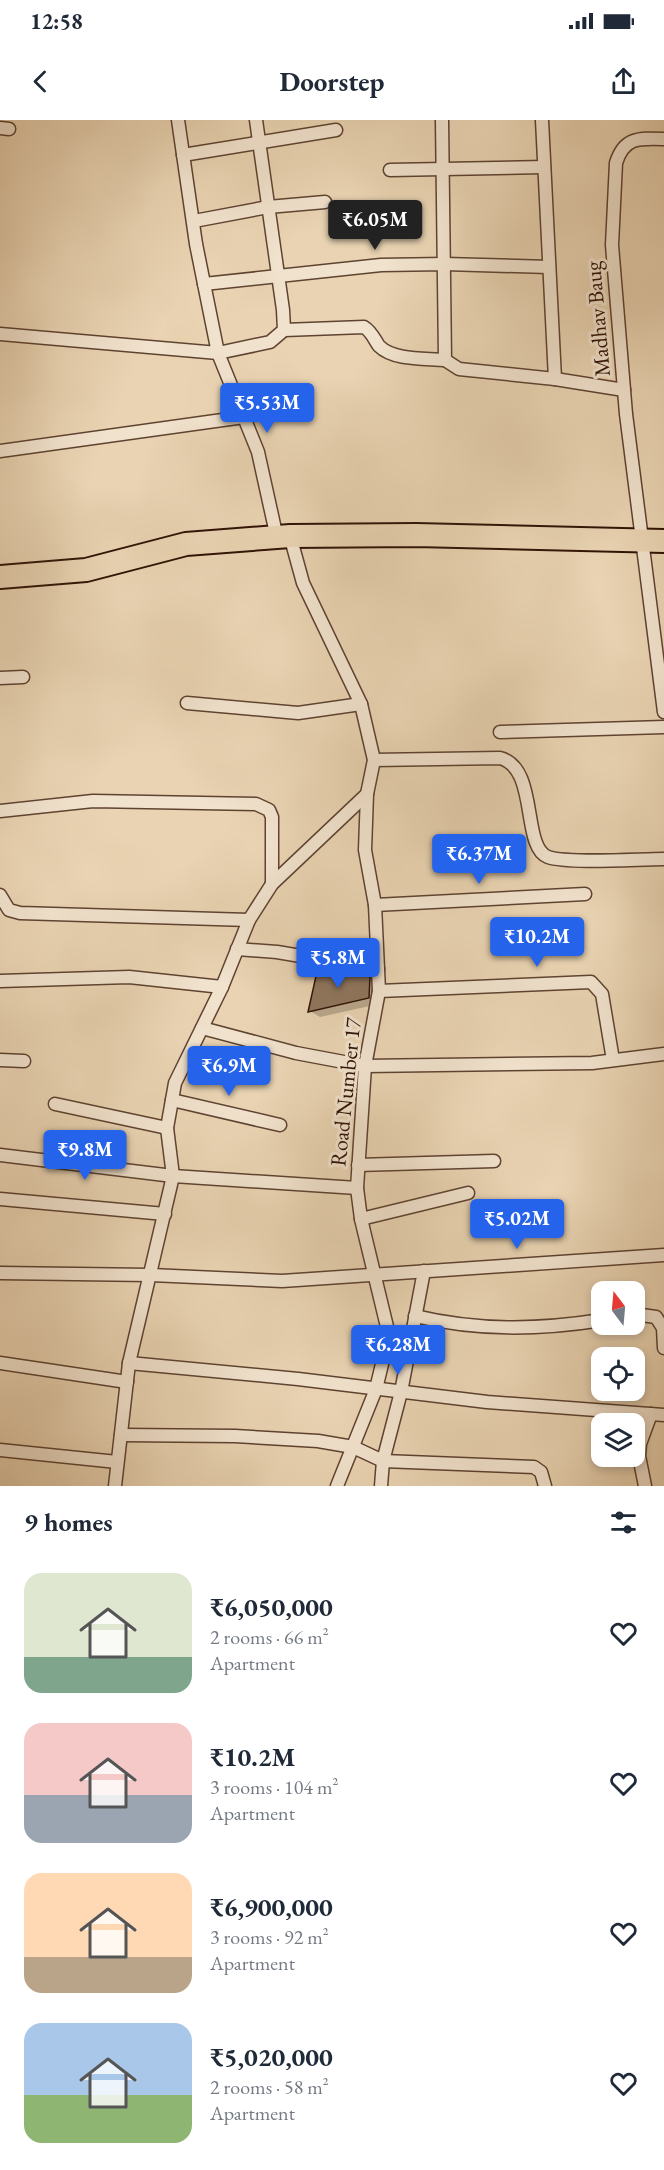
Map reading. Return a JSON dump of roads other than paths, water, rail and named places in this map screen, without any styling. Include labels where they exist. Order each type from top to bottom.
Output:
[{"type":"highway","points":[[0,577],[86,570],[186,544],[284,531]]},
{"type":"highway","points":[[0,569],[91,560],[182,535],[284,531],[641,536],[664,532]]},
{"type":"highway","points":[[641,536],[664,541]]},
{"type":"street","name":"Road Number 17","points":[[178,120],[204,284],[218,353],[258,452],[303,583],[361,704],[374,760],[367,794],[365,850],[375,905],[379,991],[365,1066],[357,1188],[361,1219],[388,1335],[376,1389],[337,1486]]},
{"type":"street","points":[[255,120],[284,330]]},
{"type":"street","points":[[442,120],[445,264],[443,350],[446,360],[451,366],[459,369],[555,379],[624,390]]},
{"type":"street","points":[[542,120],[555,379]]},
{"type":"street","points":[[183,154],[336,130]]},
{"type":"street","name":"Madhav Baug","points":[[664,139],[633,141],[620,151],[616,163],[612,245],[624,390],[664,712]]},
{"type":"street","points":[[390,170],[544,167]]},
{"type":"street","points":[[194,221],[268,207],[325,202]]},
{"type":"street","points":[[204,284],[381,265],[549,267]]},
{"type":"street","points":[[0,334],[218,353],[270,342],[284,330],[364,327],[380,346],[390,352],[401,356],[446,360]]},
{"type":"street","points":[[0,451],[244,417]]},
{"type":"street","points":[[0,678],[23,677]]},
{"type":"street","points":[[187,703],[298,713],[361,704]]},
{"type":"street","points":[[500,732],[664,727]]},
{"type":"street","points":[[374,760],[500,758],[507,760],[521,777],[536,842],[542,853],[548,857],[664,859]]},
{"type":"street","points":[[116,1486],[129,1363],[173,1176],[166,1128],[175,1083],[222,987],[249,920],[272,884],[367,794]]},
{"type":"street","points":[[0,811],[93,801],[256,804],[269,810],[272,817],[272,884]]},
{"type":"street","points":[[375,905],[585,894]]},
{"type":"street","points":[[0,895],[9,910],[20,913],[249,920]]},
{"type":"street","points":[[237,949],[277,952],[378,969]]},
{"type":"street","points":[[0,981],[129,977],[222,987]]},
{"type":"street","points":[[379,991],[591,982],[602,994],[614,1060]]},
{"type":"street","points":[[202,1028],[296,1053],[365,1066],[485,1066],[614,1060],[664,1054]]},
{"type":"street","points":[[0,1060],[24,1061]]},
{"type":"street","points":[[172,1100],[280,1125]]},
{"type":"street","points":[[55,1104],[166,1128]]},
{"type":"street","points":[[0,1155],[173,1176],[357,1188]]},
{"type":"street","points":[[358,1165],[494,1161]]},
{"type":"street","points":[[361,1219],[468,1193]]},
{"type":"street","points":[[0,1199],[165,1214]]},
{"type":"street","points":[[0,1274],[151,1275],[282,1281],[664,1255]]},
{"type":"street","points":[[381,1486],[383,1461],[401,1392],[424,1270]]},
{"type":"street","points":[[645,1315],[660,1316],[664,1348]]},
{"type":"street","points":[[415,1316],[455,1326],[508,1328],[559,1326],[591,1322]]},
{"type":"street","points":[[0,1363],[127,1382]]},
{"type":"street","points":[[129,1363],[298,1379],[487,1402],[664,1415]]},
{"type":"street","points":[[645,1486],[639,1456],[642,1438],[651,1414]]},
{"type":"street","points":[[121,1435],[235,1436],[318,1442],[353,1447],[383,1461],[534,1467],[541,1472],[545,1486]]},
{"type":"street","points":[[0,1450],[117,1462]]}]
